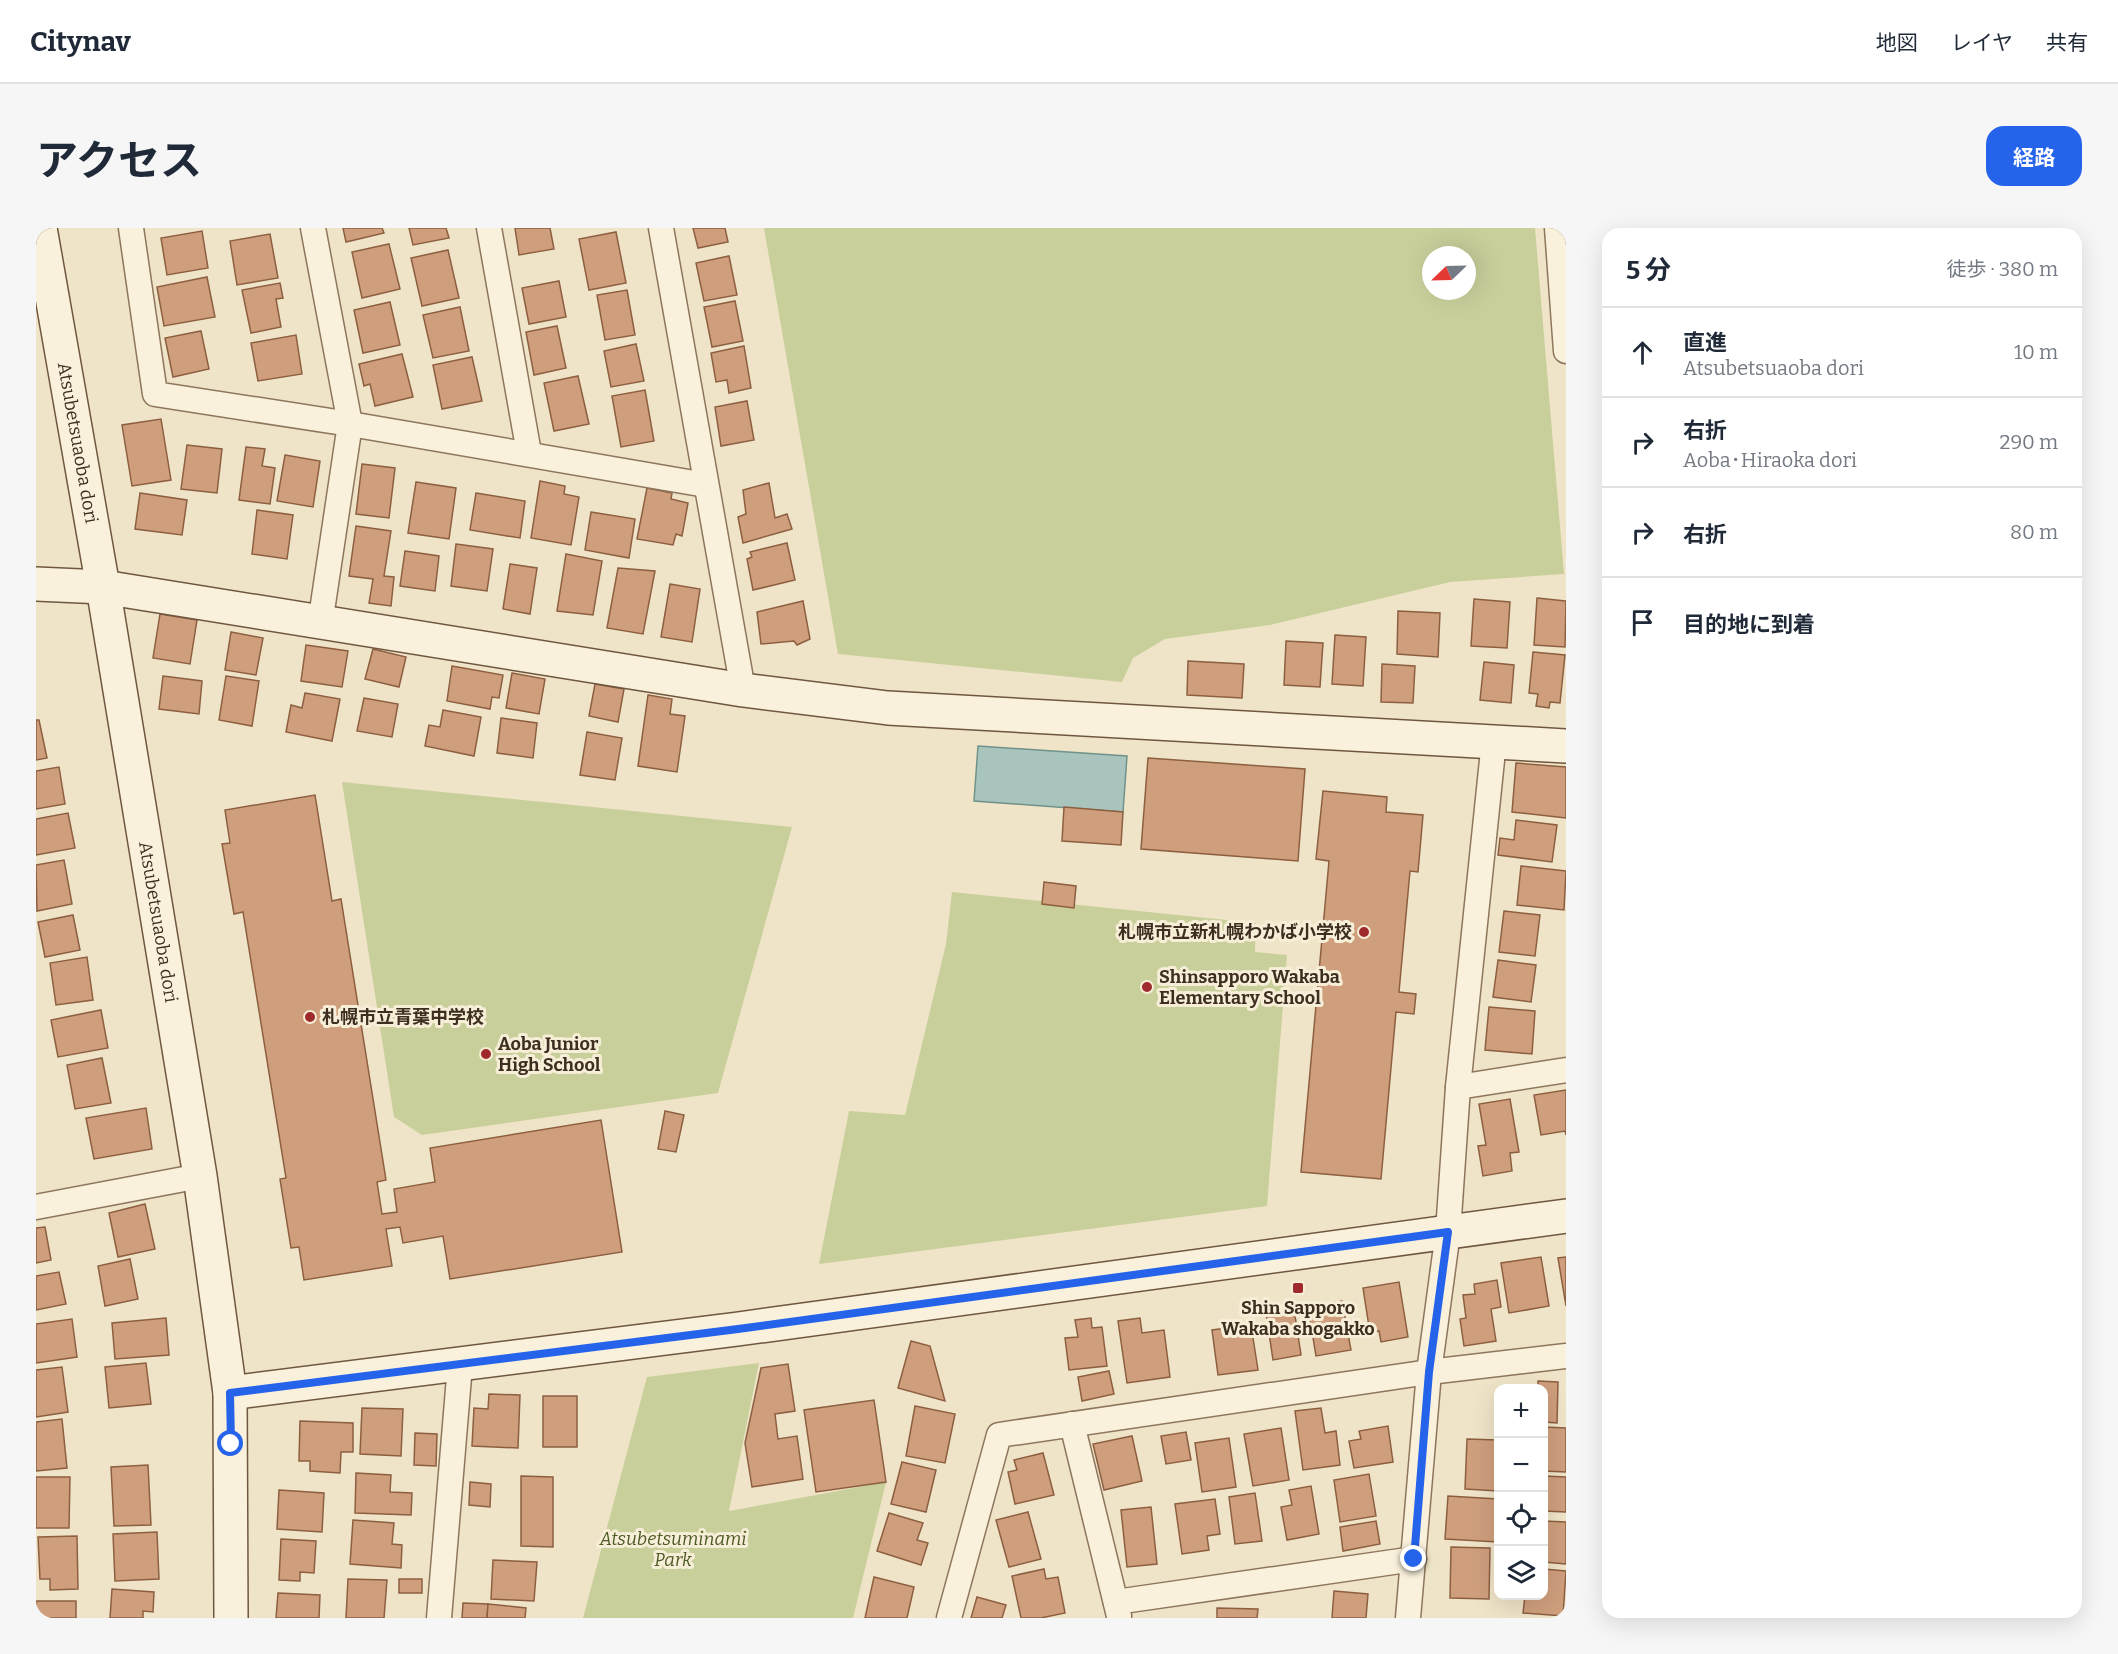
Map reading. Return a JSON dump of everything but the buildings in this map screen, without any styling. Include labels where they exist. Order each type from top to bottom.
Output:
[{"type":"street","name":"Atsubetsuaoba dori","points":[[40,228],[103,587],[200,1176],[230,1393],[231,1618]]},
{"type":"street","points":[[131,228],[155,394],[529,453],[706,485]]},
{"type":"street","points":[[313,228],[350,424],[321,624]]},
{"type":"street","points":[[489,228],[529,453]]},
{"type":"street","points":[[661,228],[743,690]]},
{"type":"street","points":[[1557,228],[1566,351]]},
{"type":"street","points":[[36,584],[103,587],[321,624],[743,690],[888,708],[1566,746]]},
{"type":"street","points":[[1408,1618],[1429,1372],[1448,1232],[1458,1087],[1494,741]]},
{"type":"street","points":[[1458,1087],[1566,1070]]},
{"type":"street","points":[[36,1207],[200,1176]]},
{"type":"street","points":[[230,1393],[460,1365],[1566,1216]]},
{"type":"street","points":[[949,1618],[999,1435],[1429,1372],[1566,1356]]},
{"type":"street","points":[[439,1618],[460,1365]]},
{"type":"street","points":[[1072,1424],[1118,1610],[1414,1559]]},
{"type":"green space","points":[[764,228],[1535,228],[1564,574],[1450,582],[1270,625],[1165,639],[1133,658],[1122,682],[838,654]]},
{"type":"green space","points":[[342,782],[792,827],[718,1093],[422,1135],[394,1117]]},
{"type":"green space","points":[[952,892],[1256,923],[1255,952],[1287,955],[1267,1206],[819,1264],[849,1111],[905,1115],[946,944]]},
{"type":"green space","name":"Atsubetsuminami Park","points":[[759,1363],[729,1511],[886,1482],[853,1618],[583,1618],[647,1377]]},
{"type":"water","points":[[978,746],[1127,756],[1123,812],[974,801]]},
{"type":"place","name":"札幌市立新札幌わかば小学校","points":[[1364,932]]},
{"type":"place","name":"Shinsapporo Wakaba Elementary School","points":[[1147,987]]},
{"type":"place","name":"札幌市立青葉中学校","points":[[310,1017]]},
{"type":"place","name":"Aoba Junior High School","points":[[486,1054]]},
{"type":"place","name":"Shin Sapporo Wakaba shogakko","points":[[1298,1288]]},
{"type":"route","points":[[231,1444],[230,1393],[738,1329],[1448,1232],[1429,1372],[1414,1559]]}]
